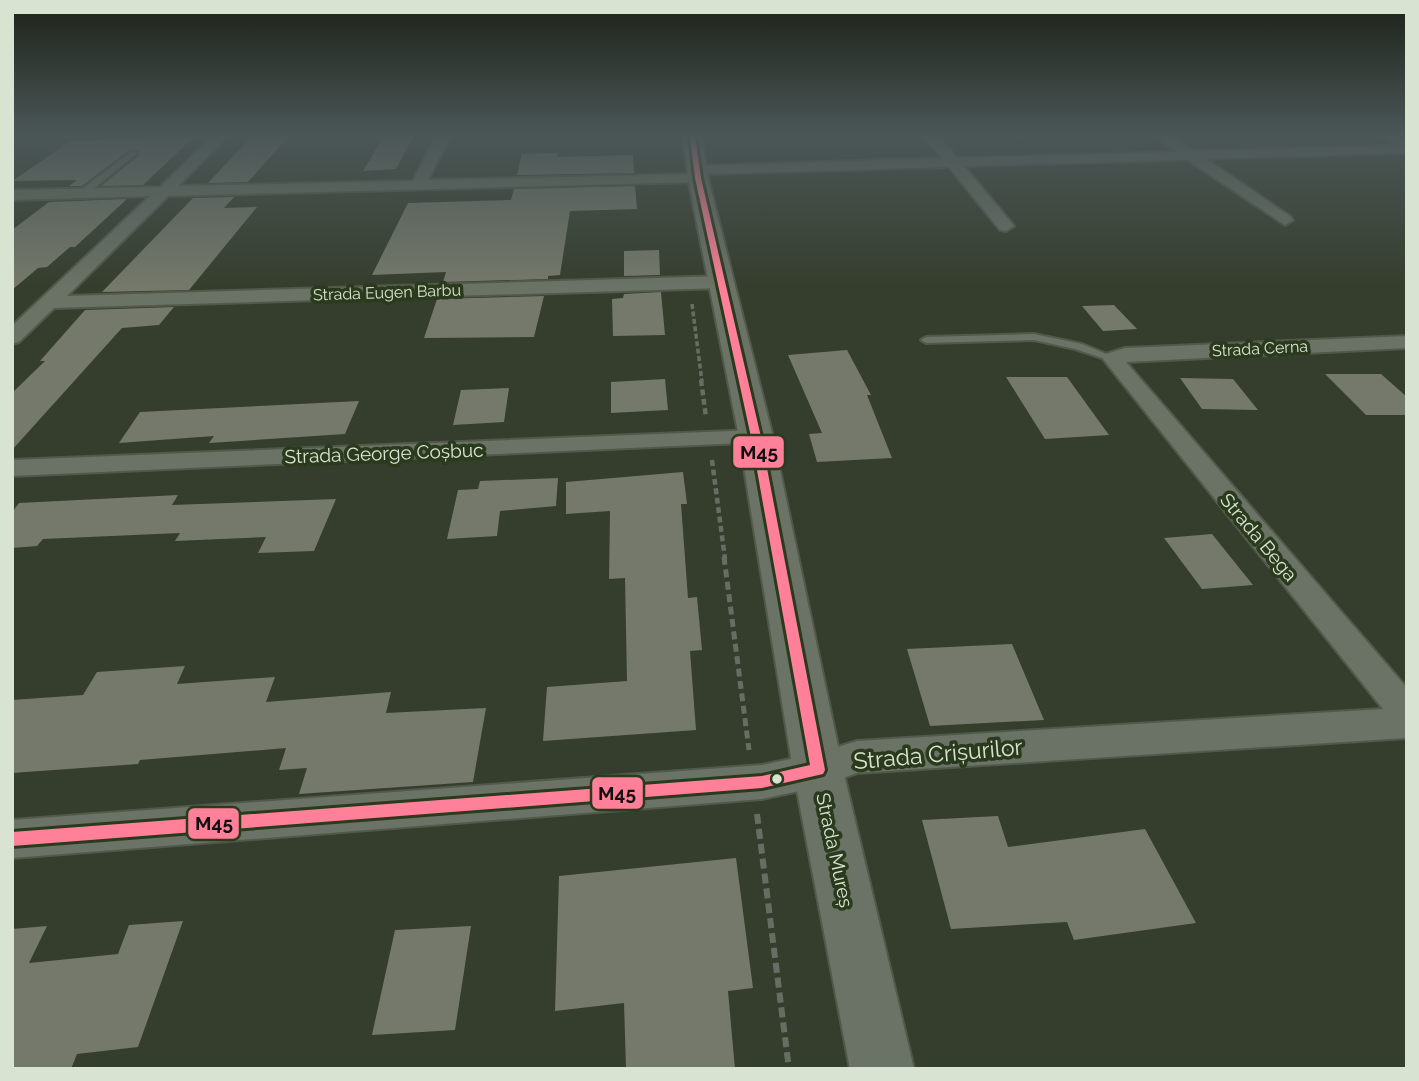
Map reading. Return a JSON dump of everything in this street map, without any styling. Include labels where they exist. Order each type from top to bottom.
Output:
[{"type":"street","points":[[12,338],[171,186]]},
{"type":"street","points":[[12,195],[328,186]]},
{"type":"street","name":"Strada Mureș","points":[[701,186],[755,438],[818,770],[882,1069]]},
{"type":"street","points":[[973,186],[1006,226]]},
{"type":"street","points":[[1236,186],[1285,220]]},
{"type":"street","name":"Strada Eugen Barbu","points":[[51,302],[723,282]]},
{"type":"street","name":"Strada Cerna","points":[[1114,359],[1125,354],[1407,342]]},
{"type":"street","name":"Strada Bega","points":[[1114,359],[1407,713]]},
{"type":"street","name":"Strada George Coșbuc","points":[[12,468],[755,438]]},
{"type":"street","name":"Strada Crișurilor","points":[[12,839],[753,782],[818,770],[857,757],[1407,723]]},
{"type":"lane","points":[[84,192],[91,186]]},
{"type":"lane","points":[[926,340],[1034,337],[1114,359]]},
{"type":"path","points":[[689,283],[789,1069]]},
{"type":"building","points":[[635,186],[637,209],[570,211],[560,275],[548,276],[548,279],[443,282],[446,272],[372,275],[408,203],[511,200],[514,189]]},
{"type":"building","points":[[234,197],[224,208],[257,207],[189,290],[102,292],[193,198]]},
{"type":"building","points":[[127,199],[75,247],[70,247],[47,267],[38,268],[12,290],[12,230],[49,202]]},
{"type":"building","points":[[659,250],[660,275],[624,276],[624,251]]},
{"type":"building","points":[[661,292],[665,335],[613,336],[612,299],[623,298],[624,294]]},
{"type":"building","points":[[544,296],[534,337],[424,338],[437,299]]},
{"type":"building","points":[[1114,305],[1137,329],[1103,331],[1082,306]]},
{"type":"building","points":[[174,307],[159,325],[122,328],[12,450],[12,393],[45,361],[40,361],[85,310]]},
{"type":"building","points":[[847,350],[871,395],[867,395],[892,458],[817,462],[809,434],[822,433],[788,355]]},
{"type":"building","points":[[1325,374],[1381,374],[1407,397],[1407,415],[1366,415]]},
{"type":"building","points":[[1006,377],[1067,377],[1109,435],[1045,439]]},
{"type":"building","points":[[1180,378],[1233,379],[1258,410],[1202,409]]},
{"type":"building","points":[[665,379],[668,410],[611,413],[611,382]]},
{"type":"building","points":[[509,388],[504,422],[453,425],[461,390]]},
{"type":"building","points":[[359,401],[345,434],[209,443],[214,436],[119,443],[140,412]]},
{"type":"building","points":[[683,472],[687,504],[681,504],[688,598],[697,597],[702,650],[690,651],[696,730],[543,741],[547,687],[627,681],[625,578],[609,579],[610,511],[566,514],[566,482]]},
{"type":"building","points":[[558,478],[556,506],[500,511],[497,536],[447,539],[458,490],[478,489],[480,481]]},
{"type":"building","points":[[178,495],[172,505],[336,499],[314,551],[258,553],[266,537],[175,541],[180,533],[43,539],[37,546],[12,548],[12,512],[19,503]]},
{"type":"building","points":[[1212,534],[1253,585],[1202,589],[1164,538]]},
{"type":"building","points":[[1012,644],[1044,720],[930,726],[907,649]]},
{"type":"building","points":[[185,666],[177,684],[275,677],[266,702],[391,692],[386,713],[486,708],[473,782],[299,794],[307,768],[279,770],[286,748],[140,760],[138,764],[12,773],[12,700],[83,695],[97,672]]},
{"type":"building","points":[[998,816],[1008,847],[1145,829],[1196,923],[1074,940],[1067,922],[951,929],[922,820]]},
{"type":"building","points":[[736,858],[753,988],[728,991],[735,1069],[626,1069],[624,1003],[555,1011],[559,876]]},
{"type":"building","points":[[183,921],[138,1047],[77,1054],[71,1069],[12,1069],[12,929],[47,926],[29,963],[118,954],[129,925]]},
{"type":"building","points":[[471,926],[455,1030],[372,1035],[395,930]]},
{"type":"transit line","name":"M45","points":[[700,186],[756,437],[818,770]]},
{"type":"transit line","name":"M45","points":[[12,839],[762,782],[818,770]]}]
